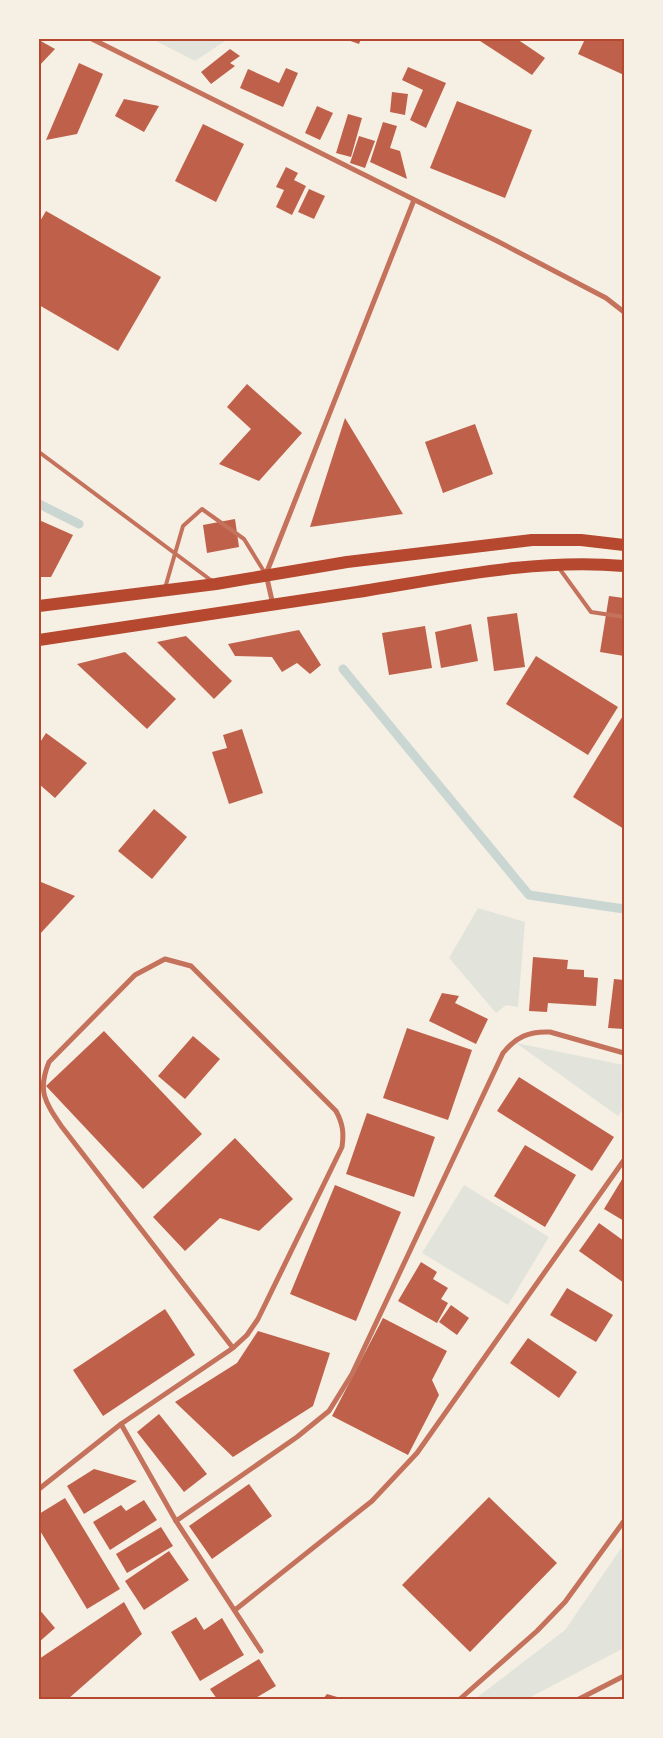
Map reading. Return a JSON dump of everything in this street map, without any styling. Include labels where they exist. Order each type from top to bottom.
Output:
[{"type":"main road","points":[[39,606],[216,584],[266,574],[357,561],[532,540],[581,540],[624,545]]},
{"type":"main road","points":[[39,640],[274,606],[489,571],[556,564],[592,563],[624,566]]},
{"type":"street","points":[[92,39],[606,298],[624,312]]},
{"type":"street","points":[[274,606],[266,574],[414,200]]},
{"type":"street","points":[[39,1489],[121,1424],[233,1348],[247,1335],[258,1320],[336,1159],[344,1134],[342,1122],[336,1111],[191,966],[165,959],[135,975],[49,1062],[43,1076],[42,1093],[62,1127],[233,1348]]},
{"type":"street","points":[[176,1521],[297,1437],[329,1411],[352,1374],[502,1053],[511,1042],[523,1034],[537,1031],[550,1032],[624,1053]]},
{"type":"street","points":[[235,1610],[372,1501],[417,1453],[624,1160]]},
{"type":"street","points":[[121,1424],[176,1521],[261,1651]]},
{"type":"street","points":[[460,1699],[537,1631],[565,1602],[624,1521]]},
{"type":"street","points":[[579,1699],[624,1676]]},
{"type":"lane","points":[[39,452],[216,584]]},
{"type":"lane","points":[[164,590],[183,526],[202,509],[244,539],[266,574]]},
{"type":"lane","points":[[556,564],[591,612],[624,617]]},
{"type":"shaded area","points":[[152,39],[228,39],[195,61]]},
{"type":"shaded area","points":[[478,908],[525,922],[518,1007],[506,1005],[496,1013],[449,958]]},
{"type":"shaded area","points":[[516,1043],[624,1065],[624,1107],[618,1116]]},
{"type":"shaded area","points":[[464,1185],[549,1237],[508,1305],[422,1253]]},
{"type":"shaded area","points":[[624,1544],[624,1648],[527,1699],[475,1699],[565,1630]]},
{"type":"building","points":[[345,39],[361,39],[359,44]]},
{"type":"building","points":[[477,39],[517,39],[545,58],[532,75]]},
{"type":"building","points":[[585,39],[624,39],[624,75],[578,54]]},
{"type":"building","points":[[39,40],[55,49],[39,66]]},
{"type":"building","points":[[230,49],[240,56],[230,63],[235,66],[211,84],[201,72]]},
{"type":"building","points":[[79,63],[103,74],[77,134],[46,140]]},
{"type":"building","points":[[408,67],[446,83],[426,128],[410,120],[423,90],[402,80]]},
{"type":"building","points":[[286,68],[298,73],[283,107],[240,88],[248,69],[279,83]]},
{"type":"building","points":[[392,92],[408,94],[405,115],[390,112]]},
{"type":"building","points":[[124,99],[159,106],[144,132],[115,116]]},
{"type":"building","points":[[457,101],[532,130],[505,198],[430,168]]},
{"type":"building","points":[[317,106],[333,113],[320,140],[305,133]]},
{"type":"building","points":[[348,114],[362,118],[351,157],[336,153]]},
{"type":"building","points":[[383,122],[397,126],[390,148],[400,151],[407,179],[370,162]]},
{"type":"building","points":[[203,124],[244,144],[216,202],[175,181]]},
{"type":"building","points":[[359,136],[375,141],[365,168],[350,163]]},
{"type":"building","points":[[286,167],[298,173],[294,180],[306,186],[292,215],[276,207],[284,190],[276,187]]},
{"type":"building","points":[[309,189],[325,196],[314,219],[298,212]]},
{"type":"building","points":[[46,211],[161,277],[118,351],[39,305],[39,223]]},
{"type":"building","points":[[247,384],[302,433],[259,481],[219,464],[251,429],[227,407]]},
{"type":"building","points":[[345,418],[403,514],[310,527]]},
{"type":"building","points":[[475,424],[493,474],[443,493],[425,442]]},
{"type":"building","points":[[235,519],[239,547],[207,553],[203,525]]},
{"type":"building","points":[[39,520],[73,535],[51,577],[39,577]]},
{"type":"building","points":[[609,596],[624,598],[624,656],[600,652]]},
{"type":"building","points":[[517,613],[525,667],[494,671],[487,617]]},
{"type":"building","points":[[471,624],[478,661],[441,668],[435,632]]},
{"type":"building","points":[[425,626],[432,668],[389,675],[382,633]]},
{"type":"building","points":[[299,630],[321,665],[310,674],[297,663],[282,672],[272,657],[235,656],[228,644]]},
{"type":"building","points":[[186,636],[232,681],[214,699],[157,642]]},
{"type":"building","points":[[125,652],[176,699],[147,729],[77,664]]},
{"type":"building","points":[[536,656],[618,707],[588,755],[506,704]]},
{"type":"building","points":[[624,714],[624,829],[573,797]]},
{"type":"building","points":[[242,729],[263,793],[229,804],[212,752],[227,748],[223,735]]},
{"type":"building","points":[[46,733],[87,763],[55,798],[39,784],[39,744]]},
{"type":"building","points":[[154,809],[187,837],[152,879],[118,851]]},
{"type":"building","points":[[41,882],[75,896],[39,935],[39,884]]},
{"type":"building","points":[[533,957],[568,960],[567,969],[584,970],[584,977],[598,978],[596,1006],[548,1003],[547,1012],[529,1011]]},
{"type":"building","points":[[614,979],[624,980],[624,1029],[608,1028]]},
{"type":"building","points":[[442,993],[459,996],[455,1003],[488,1019],[476,1044],[429,1021]]},
{"type":"building","points":[[407,1028],[472,1050],[448,1120],[383,1098]]},
{"type":"building","points":[[104,1031],[202,1134],[143,1189],[46,1086]]},
{"type":"building","points":[[193,1036],[220,1059],[185,1099],[158,1076]]},
{"type":"building","points":[[519,1077],[614,1137],[592,1171],[497,1111]]},
{"type":"building","points":[[367,1113],[435,1137],[414,1197],[346,1174]]},
{"type":"building","points":[[235,1138],[293,1199],[259,1231],[220,1218],[185,1251],[153,1217]]},
{"type":"building","points":[[525,1145],[576,1175],[545,1227],[494,1196]]},
{"type":"building","points":[[624,1176],[624,1221],[604,1209]]},
{"type":"building","points":[[335,1185],[401,1212],[356,1321],[290,1294]]},
{"type":"building","points":[[599,1223],[624,1241],[624,1283],[579,1251]]},
{"type":"building","points":[[421,1262],[437,1272],[433,1279],[448,1288],[441,1299],[448,1303],[437,1323],[398,1301]]},
{"type":"building","points":[[567,1288],[613,1315],[596,1342],[550,1315]]},
{"type":"building","points":[[451,1305],[469,1318],[457,1335],[439,1322]]},
{"type":"building","points":[[165,1309],[195,1355],[103,1416],[73,1370]]},
{"type":"building","points":[[383,1318],[447,1351],[432,1380],[439,1395],[408,1455],[332,1416]]},
{"type":"building","points":[[258,1331],[330,1353],[313,1406],[233,1457],[175,1402],[237,1363]]},
{"type":"building","points":[[528,1338],[577,1372],[559,1398],[510,1363]]},
{"type":"building","points":[[159,1414],[207,1474],[184,1492],[137,1432]]},
{"type":"building","points":[[94,1469],[137,1481],[84,1514],[67,1486]]},
{"type":"building","points":[[249,1484],[272,1516],[212,1559],[189,1526]]},
{"type":"building","points":[[489,1497],[557,1563],[470,1652],[402,1585]]},
{"type":"building","points":[[65,1498],[120,1589],[87,1609],[39,1529],[39,1514]]},
{"type":"building","points":[[144,1500],[157,1520],[110,1550],[93,1522],[121,1505],[126,1511]]},
{"type":"building","points":[[161,1527],[173,1546],[127,1573],[116,1554]]},
{"type":"building","points":[[169,1551],[189,1580],[144,1610],[125,1581]]},
{"type":"building","points":[[124,1602],[142,1634],[68,1699],[39,1699],[39,1659]]},
{"type":"building","points":[[39,1609],[55,1628],[39,1642]]},
{"type":"building","points":[[196,1617],[204,1630],[222,1618],[244,1655],[200,1681],[171,1632]]},
{"type":"building","points":[[259,1659],[276,1686],[254,1699],[217,1699],[210,1689]]},
{"type":"building","points":[[327,1694],[344,1699],[323,1699]]},
{"type":"waterway","points":[[39,504],[79,524]]},
{"type":"waterway","points":[[343,669],[529,895],[624,909]]}]
